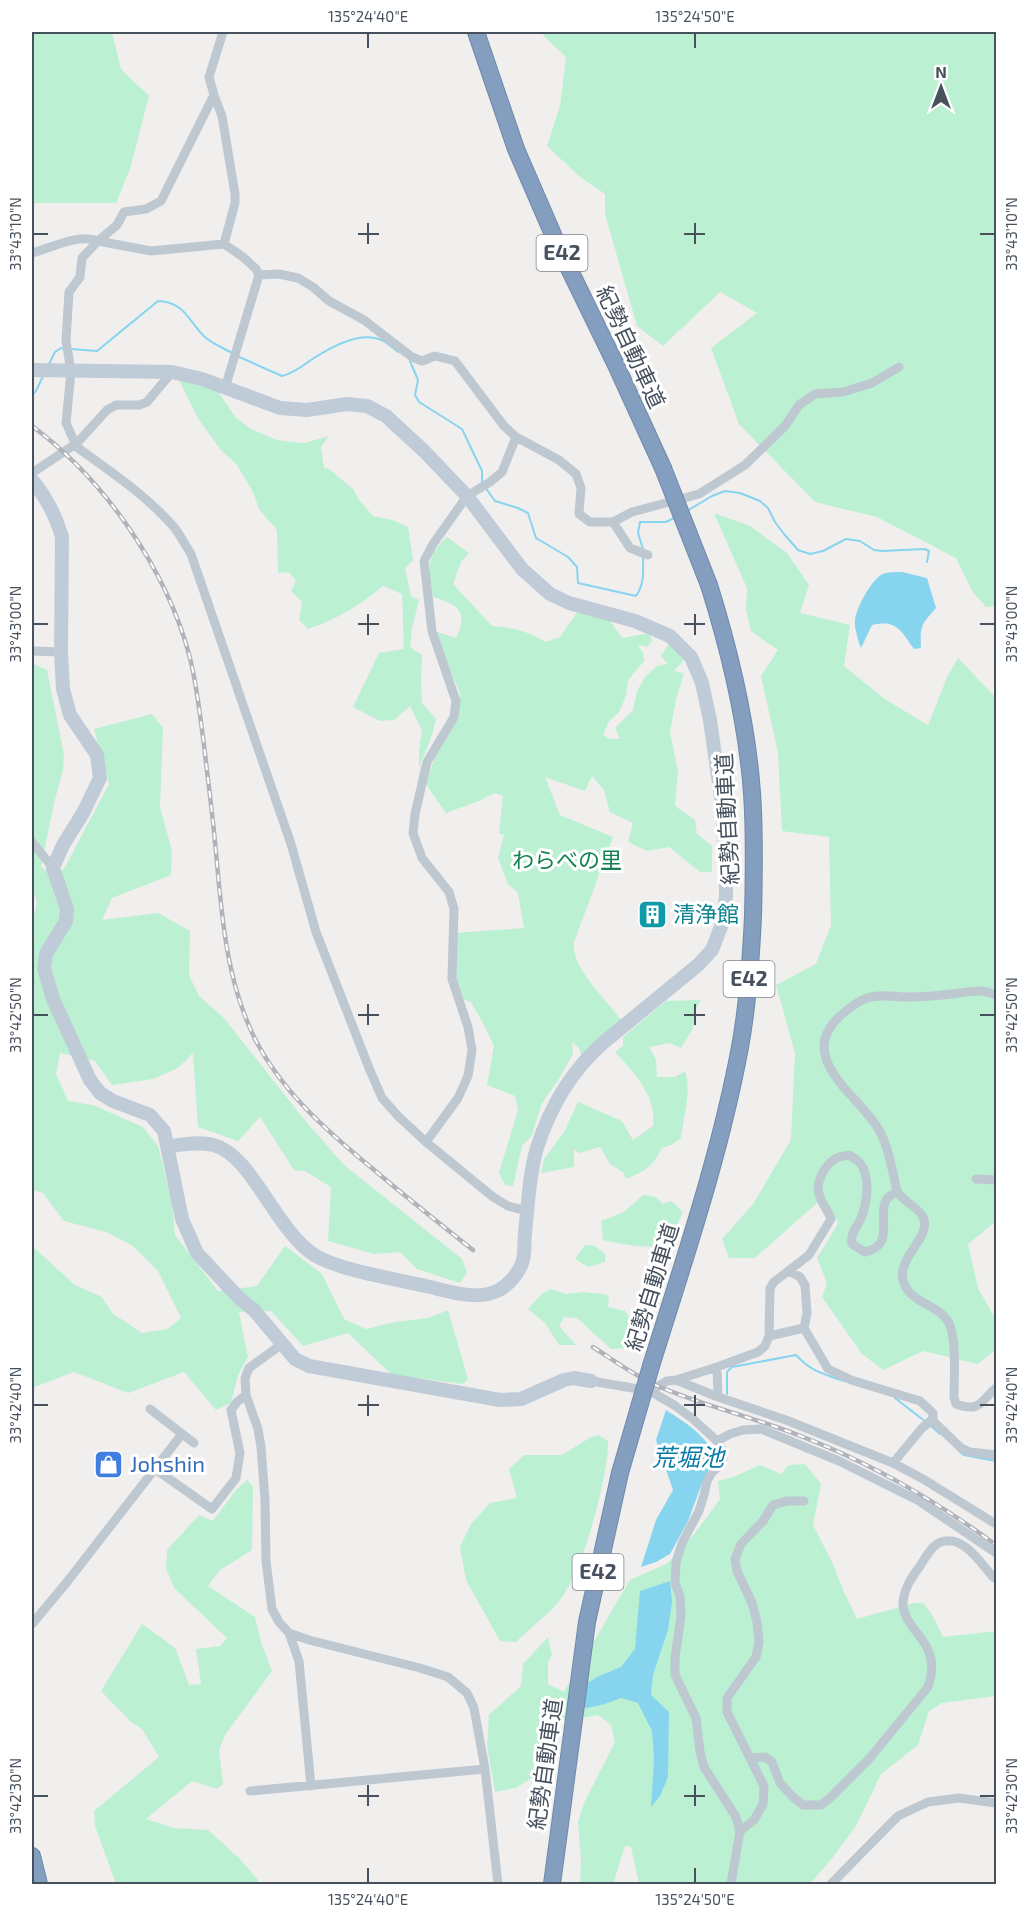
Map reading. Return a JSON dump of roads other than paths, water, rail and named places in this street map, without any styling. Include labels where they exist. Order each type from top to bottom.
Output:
[{"type":"highway","name":"紀勢自動車道","points":[[476,32],[516,149],[558,246],[663,468],[709,585],[724,632],[736,684],[750,782],[754,845],[751,957],[744,1024],[730,1098],[620,1473],[587,1622],[552,1884]]},
{"type":"highway","points":[[32,1856],[39,1884]]},
{"type":"street","points":[[223,32],[210,77],[222,116],[234,194],[224,244]]},
{"type":"street","points":[[214,95],[161,201],[146,209],[124,212],[117,225],[82,258],[80,276],[69,292],[66,341],[71,371],[66,423],[75,444],[133,489],[163,516],[174,527],[191,554],[291,844],[316,932],[382,1098],[426,1142],[492,1197],[508,1206],[527,1211]]},
{"type":"street","points":[[32,253],[90,237],[98,241],[152,250],[224,244],[243,257],[259,275],[225,388]]},
{"type":"street","points":[[259,275],[279,274],[298,278],[329,301],[364,320],[412,357],[422,362],[435,356],[454,361],[504,426],[516,436],[559,460],[576,474],[581,488],[579,514],[590,522],[613,522],[632,512],[699,494],[745,465],[785,426],[799,405],[815,394],[843,392],[872,383],[899,367]]},
{"type":"street","points":[[33,370],[172,372],[280,408],[307,410],[347,404],[367,406],[386,416],[472,492],[522,569],[550,594],[569,603],[635,621],[670,636],[691,657],[702,682],[710,720],[722,805],[726,859],[726,896],[722,924],[711,950],[698,965],[590,1054],[567,1083],[549,1115],[536,1150],[527,1211],[523,1261],[516,1275],[498,1291],[479,1296],[453,1292],[340,1266],[316,1256],[290,1234],[239,1161],[227,1150],[212,1144],[168,1146]]},
{"type":"street","points":[[32,473],[78,442],[107,410],[116,405],[140,405],[147,402],[172,372]]},
{"type":"street","points":[[426,1142],[458,1098],[468,1076],[472,1050],[468,1027],[452,979],[453,909],[449,892],[423,858],[413,833],[427,762],[454,717],[456,700],[432,631],[424,561],[433,544],[472,492],[490,482],[502,471],[516,436]]},
{"type":"street","points":[[32,480],[57,522],[62,537],[61,652],[66,703],[70,715],[97,755],[100,778],[52,868]]},
{"type":"street","points":[[613,522],[630,548],[648,555]]},
{"type":"street","points":[[32,651],[61,652]]},
{"type":"street","points":[[32,842],[52,868],[67,909],[66,921],[46,954],[44,968],[53,999],[90,1080],[100,1093],[113,1101],[150,1115],[164,1131],[182,1220],[197,1253],[240,1299],[254,1310],[295,1359],[309,1366],[500,1400],[521,1399],[564,1380],[574,1378],[650,1391],[674,1405],[717,1441],[723,1450],[723,1458],[720,1466],[712,1472],[707,1481],[699,1511],[682,1543],[676,1562],[675,1583],[680,1596],[681,1616],[675,1675],[696,1718],[704,1767],[736,1817],[740,1831],[731,1884]]},
{"type":"street","points":[[996,995],[979,991],[921,998],[878,995],[866,997],[853,1004],[828,1029],[824,1051],[827,1064],[840,1084],[864,1108],[878,1129],[886,1145],[897,1191],[923,1216],[925,1225],[902,1270],[902,1280],[908,1292],[939,1312],[948,1322],[952,1334],[956,1404],[968,1408],[979,1406],[996,1388]]},
{"type":"street","points":[[650,1391],[667,1381],[758,1352],[765,1346],[770,1336],[770,1288],[774,1282],[810,1256],[829,1225],[831,1219],[819,1196],[818,1187],[821,1175],[836,1158],[849,1155],[860,1163],[865,1174],[867,1193],[861,1217],[851,1238],[852,1244],[859,1250],[873,1251],[880,1244],[885,1229],[886,1200],[897,1191]]},
{"type":"street","points":[[976,1179],[996,1180]]},
{"type":"street","points":[[789,1271],[800,1276],[805,1285],[807,1313],[804,1328],[828,1369],[851,1380],[920,1401],[933,1413],[933,1421],[961,1448],[970,1452],[996,1455]]},
{"type":"street","points":[[770,1336],[804,1328]]},
{"type":"street","points":[[282,1344],[249,1368],[245,1378],[246,1395],[258,1429],[261,1447],[266,1561],[272,1610],[289,1633],[299,1661],[311,1786]]},
{"type":"street","points":[[717,1366],[718,1397]]},
{"type":"street","points":[[676,1380],[786,1420],[893,1463],[996,1523]]},
{"type":"street","points":[[155,1469],[212,1509],[237,1478],[240,1453],[231,1410],[246,1395]]},
{"type":"street","points":[[150,1409],[194,1443]]},
{"type":"street","points":[[893,1463],[922,1428],[933,1419]]},
{"type":"street","points":[[717,1441],[743,1430],[761,1430],[771,1433],[848,1465],[919,1501],[996,1553]]},
{"type":"street","points":[[32,1624],[182,1434]]},
{"type":"street","points":[[740,1831],[754,1820],[763,1804],[764,1786],[727,1712],[727,1698],[756,1657],[759,1642],[752,1603],[737,1571],[735,1559],[741,1544],[763,1521],[773,1505],[787,1501],[804,1501]]},
{"type":"street","points":[[750,1758],[765,1757],[772,1762],[780,1783],[803,1805],[821,1805],[869,1760],[928,1687],[932,1678],[932,1660],[927,1645],[906,1617],[903,1604],[908,1583],[932,1548],[939,1542],[952,1540],[964,1544],[996,1578]]},
{"type":"street","points":[[289,1633],[447,1677],[467,1693],[474,1708],[485,1769],[498,1884]]},
{"type":"street","points":[[250,1791],[485,1769]]},
{"type":"street","points":[[831,1884],[898,1816],[928,1802],[959,1798],[996,1803]]},
{"type":"water","points":[[902,572],[927,578],[936,608],[922,626],[921,648],[914,649],[893,625],[880,624],[872,625],[861,648],[855,621],[865,595],[874,581],[883,574]]},
{"type":"water","name":"荒堀池","points":[[666,1410],[701,1436],[716,1458],[702,1483],[688,1521],[670,1554],[641,1567],[656,1520],[673,1490],[656,1440]]},
{"type":"water","points":[[670,1581],[672,1602],[668,1630],[653,1675],[651,1695],[669,1712],[668,1777],[660,1796],[651,1807],[654,1759],[652,1731],[638,1703],[621,1698],[587,1708],[567,1709],[569,1695],[597,1677],[621,1667],[635,1649],[640,1591]]},
{"type":"waterway","points":[[71,349],[97,351],[158,301],[167,302],[181,309],[206,338],[232,353]]},
{"type":"waterway","points":[[237,356],[282,376],[295,371],[329,349],[363,337],[379,339],[398,352]]},
{"type":"waterway","points":[[49,364],[55,352],[61,348],[65,349]]},
{"type":"waterway","points":[[410,361],[418,380],[415,395],[419,402],[462,429],[482,471],[482,483]]},
{"type":"waterway","points":[[32,395],[44,374]]},
{"type":"waterway","points":[[485,487],[495,501],[528,513],[536,538],[568,557],[577,567],[578,583],[636,596],[642,581],[643,555]]},
{"type":"waterway","points":[[687,511],[725,491],[740,493],[760,501],[768,508],[775,522],[798,550],[810,554],[823,551],[846,539],[860,541],[874,550],[925,549],[929,551],[927,562]]},
{"type":"waterway","points":[[643,549],[638,533],[640,522],[666,522],[676,517]]},
{"type":"waterway","points":[[727,1394],[727,1372],[732,1367],[796,1355],[813,1369],[844,1381]]},
{"type":"waterway","points":[[895,1398],[926,1422]]},
{"type":"waterway","points":[[931,1426],[940,1434]]},
{"type":"waterway","points":[[960,1452],[964,1455],[996,1461]]},
{"type":"railway","points":[[32,426],[84,473],[130,529],[166,592],[180,625],[195,679],[231,971],[245,1017],[255,1039],[292,1094],[323,1126],[473,1250]]},
{"type":"railway","points":[[593,1347],[634,1374],[660,1387],[781,1429],[850,1457],[901,1483],[996,1545]]},
{"type":"place","name":"清浄館","points":[[652,914]]},
{"type":"place","name":"Johshin","points":[[109,1464]]},
{"type":"park label","name":"わらべの里","points":[[567,860]]}]
